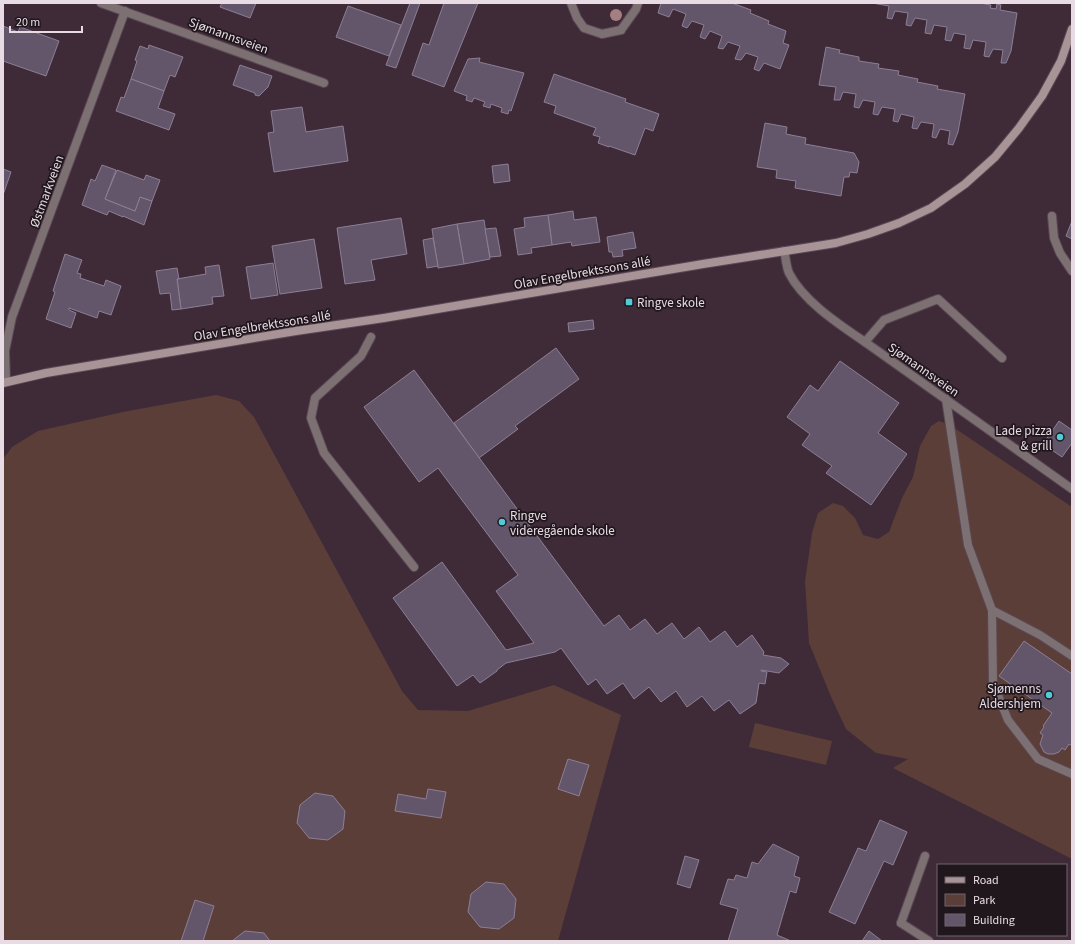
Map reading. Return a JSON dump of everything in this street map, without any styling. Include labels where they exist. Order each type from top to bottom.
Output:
[{"type":"street","name":"Sjømannsveien","points":[[102,3],[324,83]]},
{"type":"street","points":[[571,3],[577,18],[584,28],[602,34],[621,30],[636,10],[638,3]]},
{"type":"street","name":"Østmarkveien","points":[[4,383],[5,351],[12,317],[125,11]]},
{"type":"street","name":"Olav Engelbrektssons allé","points":[[4,383],[46,372],[836,243],[868,234],[899,223],[931,208],[965,184],[995,156],[1019,128],[1042,96],[1061,61],[1072,29]]},
{"type":"street","points":[[1052,216],[1054,238],[1060,253],[1072,271]]},
{"type":"street","name":"Sjømannsveien","points":[[784,251],[788,271],[794,282],[805,295],[836,322],[1072,489]]},
{"type":"street","points":[[865,342],[884,320],[938,299],[1002,358]]},
{"type":"street","points":[[371,337],[361,356],[315,398],[310,418],[324,454],[414,567]]},
{"type":"street","points":[[946,399],[968,544],[992,610],[993,683],[1008,720],[1038,759],[1072,774]]},
{"type":"street","points":[[992,610],[1040,635],[1072,656]]},
{"type":"street","points":[[925,856],[901,923],[929,941]]},
{"type":"green space","points":[[216,395],[239,401],[254,417],[402,691],[418,710],[468,711],[554,685],[621,715],[558,941],[3,941],[3,459],[12,447],[38,431],[123,412]]},
{"type":"green space","points":[[939,421],[950,425],[1072,507],[1072,859],[893,768],[908,759],[876,753],[846,729],[809,643],[805,581],[812,533],[818,513],[833,503],[843,506],[855,518],[863,535],[878,539],[889,532],[902,498],[913,477],[920,446],[931,426]]},
{"type":"green space","points":[[755,723],[832,741],[826,765],[749,747]]},
{"type":"building","points":[[222,3],[256,3],[250,18],[220,7]]},
{"type":"building","points":[[410,3],[420,3],[396,68],[386,65]]},
{"type":"building","points":[[444,3],[478,3],[444,87],[412,75],[423,43],[429,45]]},
{"type":"building","points":[[661,3],[732,3],[751,10],[750,13],[769,21],[768,24],[786,31],[783,43],[789,45],[780,69],[764,63],[759,71],[754,69],[758,57],[746,53],[741,60],[735,59],[740,46],[728,42],[723,49],[718,48],[722,36],[710,31],[705,39],[700,37],[704,25],[692,21],[687,28],[682,26],[686,14],[673,9],[669,17],[658,13]]},
{"type":"building","points":[[872,3],[980,3],[991,5],[990,8],[996,9],[997,4],[1001,5],[1000,10],[1017,13],[1011,51],[1006,63],[1001,63],[1003,50],[993,49],[989,57],[984,56],[986,42],[973,40],[970,49],[964,48],[966,35],[954,33],[951,41],[945,40],[947,27],[934,25],[931,34],[925,33],[927,20],[915,18],[911,26],[906,25],[908,13],[895,11],[892,19],[887,18],[889,6]]},
{"type":"building","points":[[348,6],[401,25],[389,56],[336,37]]},
{"type":"building","points":[[3,26],[18,32],[20,27],[59,41],[46,76],[3,61]]},
{"type":"building","points":[[149,45],[183,57],[175,77],[170,75],[164,91],[131,79],[140,46],[148,49]]},
{"type":"building","points":[[826,47],[840,50],[839,53],[859,57],[859,61],[879,64],[878,68],[899,71],[898,75],[918,79],[917,82],[938,86],[937,89],[965,94],[958,132],[953,145],[948,144],[950,131],[940,129],[936,138],[932,137],[934,124],[921,122],[917,129],[912,128],[914,117],[901,114],[898,122],[893,121],[895,109],[882,107],[878,115],[873,114],[875,102],[863,100],[859,108],[854,107],[856,94],[843,92],[840,100],[834,100],[836,87],[819,85]]},
{"type":"building","points":[[480,58],[479,62],[524,73],[511,111],[509,110],[508,114],[501,112],[502,108],[491,104],[490,108],[483,106],[485,102],[474,98],[472,102],[466,100],[467,96],[454,91],[468,59]]},
{"type":"building","points":[[240,65],[272,76],[268,87],[259,96],[255,95],[255,93],[233,85]]},
{"type":"building","points":[[554,74],[626,99],[625,102],[659,114],[653,131],[645,128],[635,155],[598,143],[600,137],[593,135],[596,128],[554,113],[556,106],[544,102]]},
{"type":"building","points":[[131,79],[164,91],[158,108],[175,114],[169,130],[116,111],[121,97],[124,98]]},
{"type":"building","points":[[302,107],[306,132],[343,126],[348,161],[274,172],[268,133],[274,132],[271,111]]},
{"type":"building","points":[[765,123],[787,127],[786,134],[806,138],[805,144],[854,153],[859,162],[857,173],[850,172],[849,177],[844,177],[841,196],[795,188],[796,181],[776,178],[777,170],[757,167]]},
{"type":"building","points":[[508,164],[510,181],[494,183],[492,166]]},
{"type":"building","points":[[102,165],[116,170],[105,199],[135,211],[140,197],[152,201],[144,225],[109,211],[107,215],[82,205],[91,179],[95,181]]},
{"type":"building","points":[[3,169],[11,172],[3,195]]},
{"type":"building","points":[[117,170],[144,180],[146,175],[160,180],[152,201],[140,197],[135,211],[105,199]]},
{"type":"building","points":[[573,211],[574,220],[596,217],[600,242],[572,246],[571,242],[552,245],[548,215]]},
{"type":"building","points":[[548,215],[552,245],[531,248],[532,253],[518,255],[514,229],[525,227],[524,218]]},
{"type":"building","points":[[401,218],[407,254],[371,260],[375,280],[345,284],[337,228]]},
{"type":"building","points":[[484,220],[490,259],[464,264],[457,224]]},
{"type":"building","points":[[1072,221],[1072,239],[1066,236]]},
{"type":"building","points":[[457,224],[464,264],[438,268],[432,229]]},
{"type":"building","points":[[496,228],[501,256],[490,257],[485,229]]},
{"type":"building","points":[[633,232],[636,248],[622,250],[623,256],[613,257],[612,252],[609,252],[607,237]]},
{"type":"building","points":[[433,238],[438,266],[427,268],[423,240]]},
{"type":"building","points":[[314,239],[322,288],[280,294],[272,246]]},
{"type":"building","points":[[65,254],[82,260],[77,273],[81,274],[80,278],[104,286],[106,280],[121,286],[111,315],[99,311],[97,318],[69,308],[69,310],[76,313],[71,328],[46,319]]},
{"type":"building","points":[[273,263],[278,295],[251,299],[246,267]]},
{"type":"building","points":[[219,265],[224,296],[212,297],[213,304],[181,309],[177,279],[206,274],[205,267]]},
{"type":"building","points":[[177,268],[181,309],[172,310],[170,293],[160,294],[156,271]]},
{"type":"building","points":[[593,320],[594,329],[569,332],[568,323]]},
{"type":"building","points":[[556,348],[579,379],[515,426],[518,429],[479,458],[454,423]]},
{"type":"building","points":[[840,361],[899,403],[878,433],[907,454],[871,505],[826,473],[832,466],[802,445],[810,434],[787,417],[810,385],[818,391]]},
{"type":"building","name":"Ringve videregående skole","points":[[414,370],[604,626],[619,615],[630,630],[645,619],[657,634],[672,623],[684,639],[699,627],[710,642],[725,631],[737,647],[752,635],[764,652],[763,655],[781,658],[789,664],[779,673],[761,670],[767,672],[765,684],[759,683],[756,703],[740,714],[729,700],[714,711],[702,696],[687,707],[676,691],[661,702],[649,687],[634,699],[623,683],[607,694],[596,679],[588,685],[561,648],[555,652],[506,663],[480,683],[473,675],[457,686],[393,598],[442,562],[506,650],[534,643],[496,591],[518,575],[438,468],[419,482],[364,407]]},
{"type":"building","name":"Lade pizza & grill","points":[[1059,421],[1072,430],[1072,443],[1062,457],[1043,444]]},
{"type":"building","name":"Sjømenns Aldershjem","points":[[1024,641],[1072,674],[1072,744],[1069,744],[1065,750],[1062,748],[1059,752],[1054,754],[1044,752],[1040,744],[1043,735],[1040,733],[1052,713],[999,676]]},
{"type":"building","points":[[568,759],[589,765],[579,796],[558,789]]},
{"type":"building","points":[[428,789],[446,792],[441,818],[395,811],[398,794],[426,799]]},
{"type":"building","points":[[315,793],[333,796],[345,811],[343,829],[328,840],[309,838],[297,823],[300,805]]},
{"type":"building","points":[[880,820],[907,832],[893,865],[884,861],[855,924],[829,912],[858,848],[866,851]]},
{"type":"building","points":[[773,844],[799,857],[794,876],[800,878],[796,893],[790,891],[777,935],[791,941],[728,941],[738,909],[720,904],[728,879],[734,880],[736,875],[747,878],[752,862],[758,864]]},
{"type":"building","points":[[685,856],[699,860],[690,888],[677,884]]},
{"type":"building","points":[[486,882],[504,884],[516,899],[514,918],[499,929],[480,927],[468,912],[471,894]]},
{"type":"building","points":[[195,900],[214,906],[203,941],[181,941]]},
{"type":"building","points":[[245,931],[264,933],[270,941],[232,941]]},
{"type":"building","points":[[869,931],[882,941],[862,941]]},
{"type":"place","name":"Ringve skole","points":[[629,302]]},
{"type":"place","name":"Lade pizza & grill","points":[[1060,437]]},
{"type":"place","name":"Ringve videregående skole","points":[[502,522]]},
{"type":"place","name":"Sjømenns Aldershjem","points":[[1049,695]]}]
